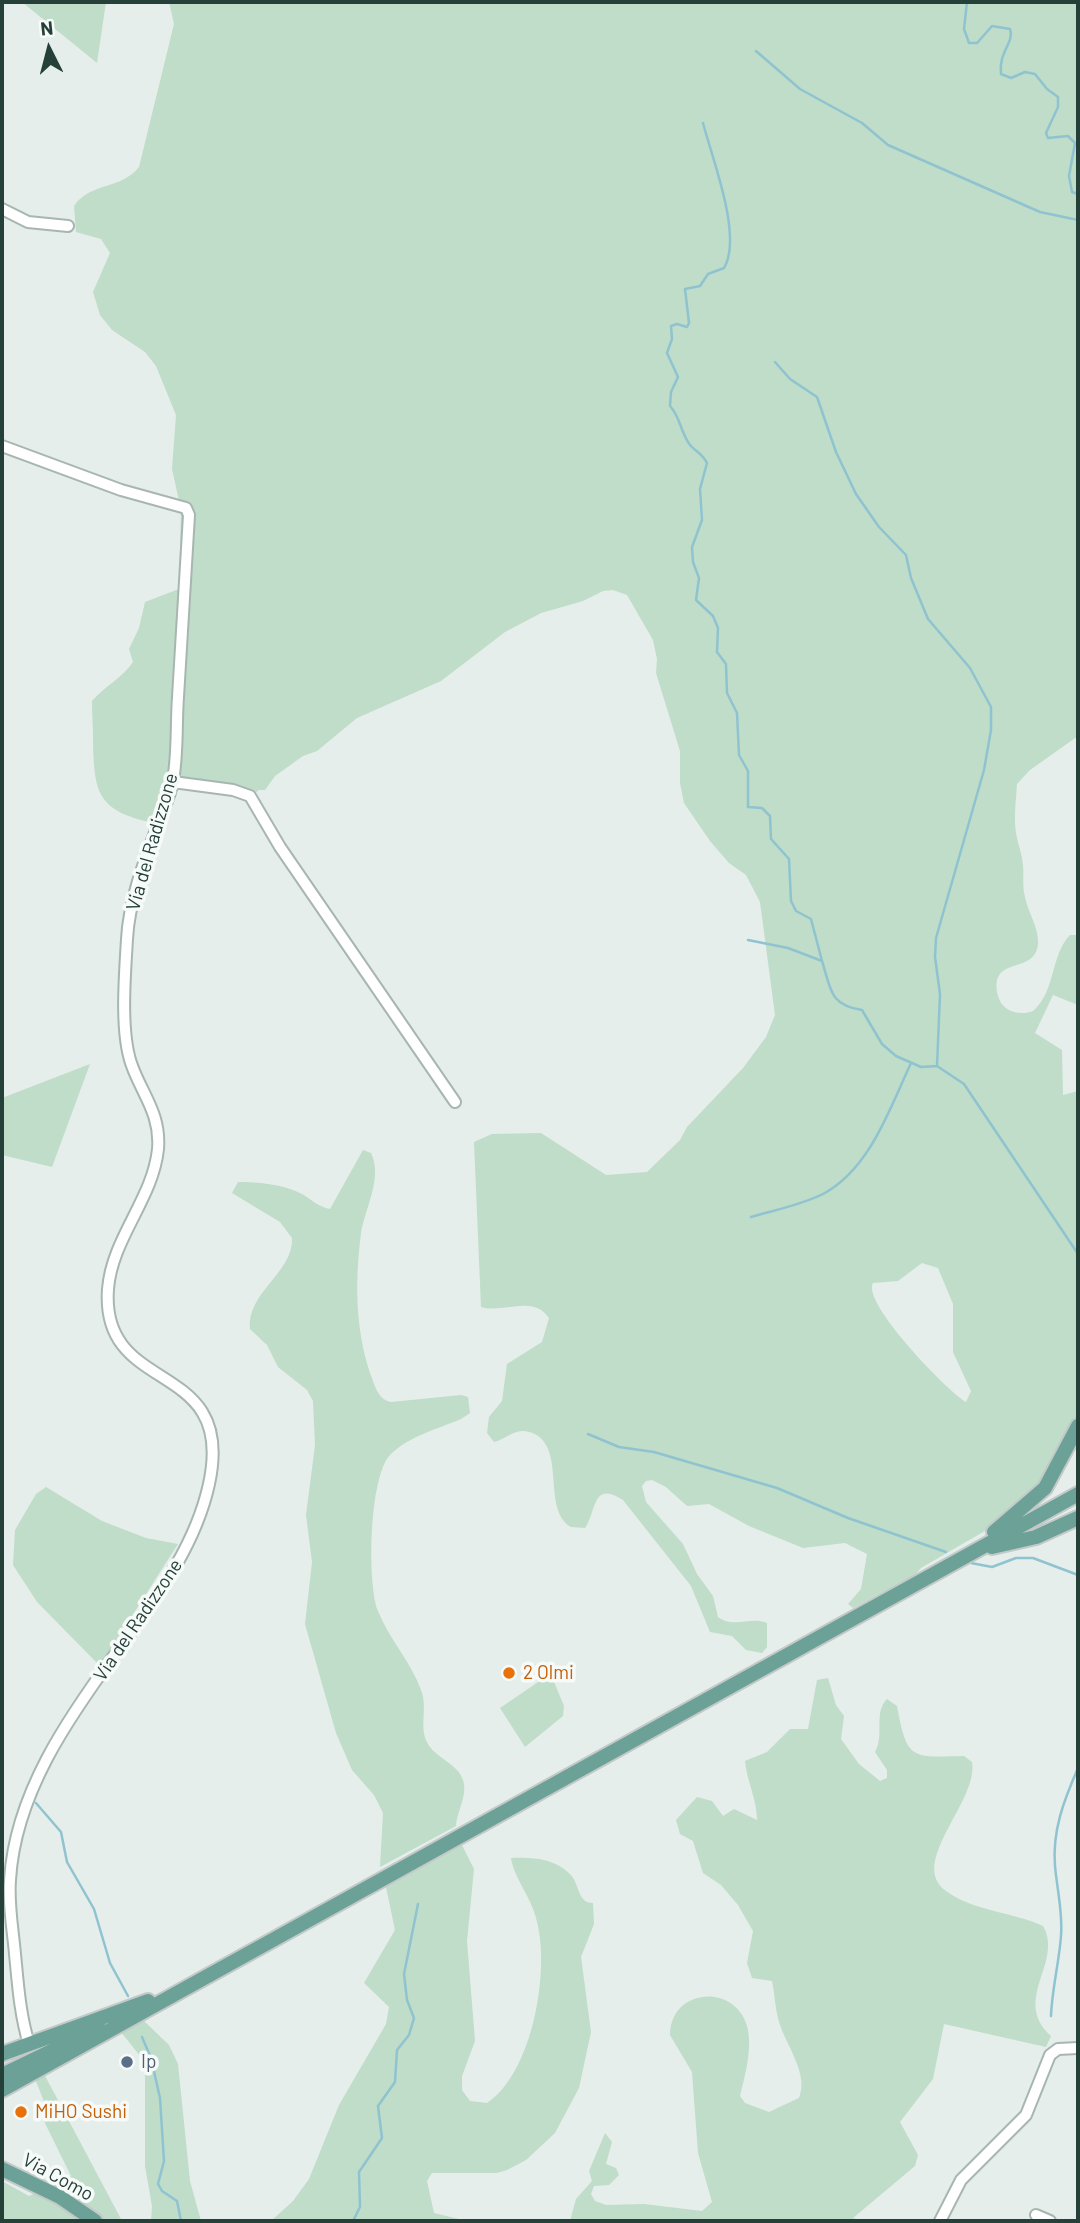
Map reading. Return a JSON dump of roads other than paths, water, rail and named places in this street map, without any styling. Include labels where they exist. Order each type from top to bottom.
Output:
[{"type":"main road","points":[[924,1578],[929,1569],[990,1534],[1036,1497],[1054,1475],[1078,1426]]},
{"type":"main road","points":[[2,2075],[185,1986],[1078,1494]]},
{"type":"main road","points":[[967,1555],[1036,1537],[1078,1518]]},
{"type":"main road","points":[[5,2053],[103,2020],[185,1986]]},
{"type":"main road","points":[[2,2090],[122,2025],[185,1986]]},
{"type":"main road","name":"Via Como","points":[[2,2169],[60,2197],[95,2221]]},
{"type":"street","points":[[2,209],[28,222],[68,226]]},
{"type":"street","name":"Via del Radizzone","points":[[2,446],[121,490],[186,508],[189,514],[173,782],[137,888],[127,933],[129,1053],[149,1098],[158,1146],[145,1191],[112,1268],[108,1308],[109,1320],[122,1347],[148,1370],[178,1386],[204,1411],[212,1435],[209,1487],[180,1561],[67,1726],[41,1769],[26,1806],[9,1885],[22,2022],[29,2044]]},
{"type":"street","points":[[173,782],[233,790],[250,796],[281,847],[455,1102]]},
{"type":"street","points":[[5,2053],[18,2042],[22,2022]]},
{"type":"street","points":[[940,2221],[961,2180],[1026,2115],[1051,2055],[1058,2049],[1077,2048]]},
{"type":"street","points":[[1036,2215],[1049,2221]]},
{"type":"waterway","points":[[967,2],[964,29],[969,43],[977,43],[992,26],[1010,29],[1001,74],[1011,78],[1025,72],[1035,74],[1047,89],[1058,97],[1058,107],[1046,133],[1048,138],[1068,136],[1075,143],[1069,176],[1072,192],[1078,194]]},
{"type":"waterway","points":[[756,51],[800,89],[862,123],[888,145],[1040,212],[1078,220]]},
{"type":"waterway","points":[[703,123],[728,217],[729,254],[724,268],[708,274],[700,286],[685,289],[689,323],[687,327],[677,324],[671,326],[672,339],[667,353],[678,377],[671,392],[670,406],[688,442],[707,463],[700,489],[702,520],[692,547],[693,562],[699,578],[696,600],[713,616],[718,628],[717,652],[726,664],[727,693],[737,713],[739,755],[748,771],[748,807],[762,808],[770,816],[771,839],[789,859],[791,901],[796,911],[811,919],[822,961],[788,948],[748,940]]},
{"type":"waterway","points":[[775,362],[790,379],[817,397],[836,452],[856,494],[879,527],[906,555],[911,578],[928,619],[970,668],[991,707],[991,730],[984,770],[936,938],[935,957],[940,994],[937,1066]]},
{"type":"waterway","points":[[822,961],[837,1000],[851,1008],[862,1010],[882,1044],[896,1056],[921,1067],[937,1066],[964,1084],[1078,1254]]},
{"type":"waterway","points":[[751,1217],[823,1194],[854,1169],[877,1136],[911,1063]]},
{"type":"waterway","points":[[588,1434],[619,1447],[654,1452],[777,1488],[848,1518],[946,1552]]},
{"type":"waterway","points":[[971,1563],[992,1567],[1016,1558],[1033,1558],[1078,1575]]},
{"type":"waterway","points":[[1051,2016],[1061,1927],[1055,1840],[1064,1804],[1078,1768]]},
{"type":"waterway","points":[[36,1803],[61,1832],[67,1862],[94,1909],[110,1963],[128,1996]]},
{"type":"waterway","points":[[353,2221],[360,2207],[359,2172],[382,2138],[378,2106],[395,2082],[397,2050],[409,2035],[414,2018],[407,2000],[404,1974],[418,1904]]},
{"type":"waterway","points":[[142,2037],[151,2058],[160,2098],[164,2161],[158,2184],[162,2191],[177,2201],[181,2221]]},
{"type":"place","name":"2 Olmi","points":[[509,1673]]},
{"type":"place","name":"Ip","points":[[127,2062]]},
{"type":"place","name":"MiHO Sushi","points":[[21,2112]]}]
